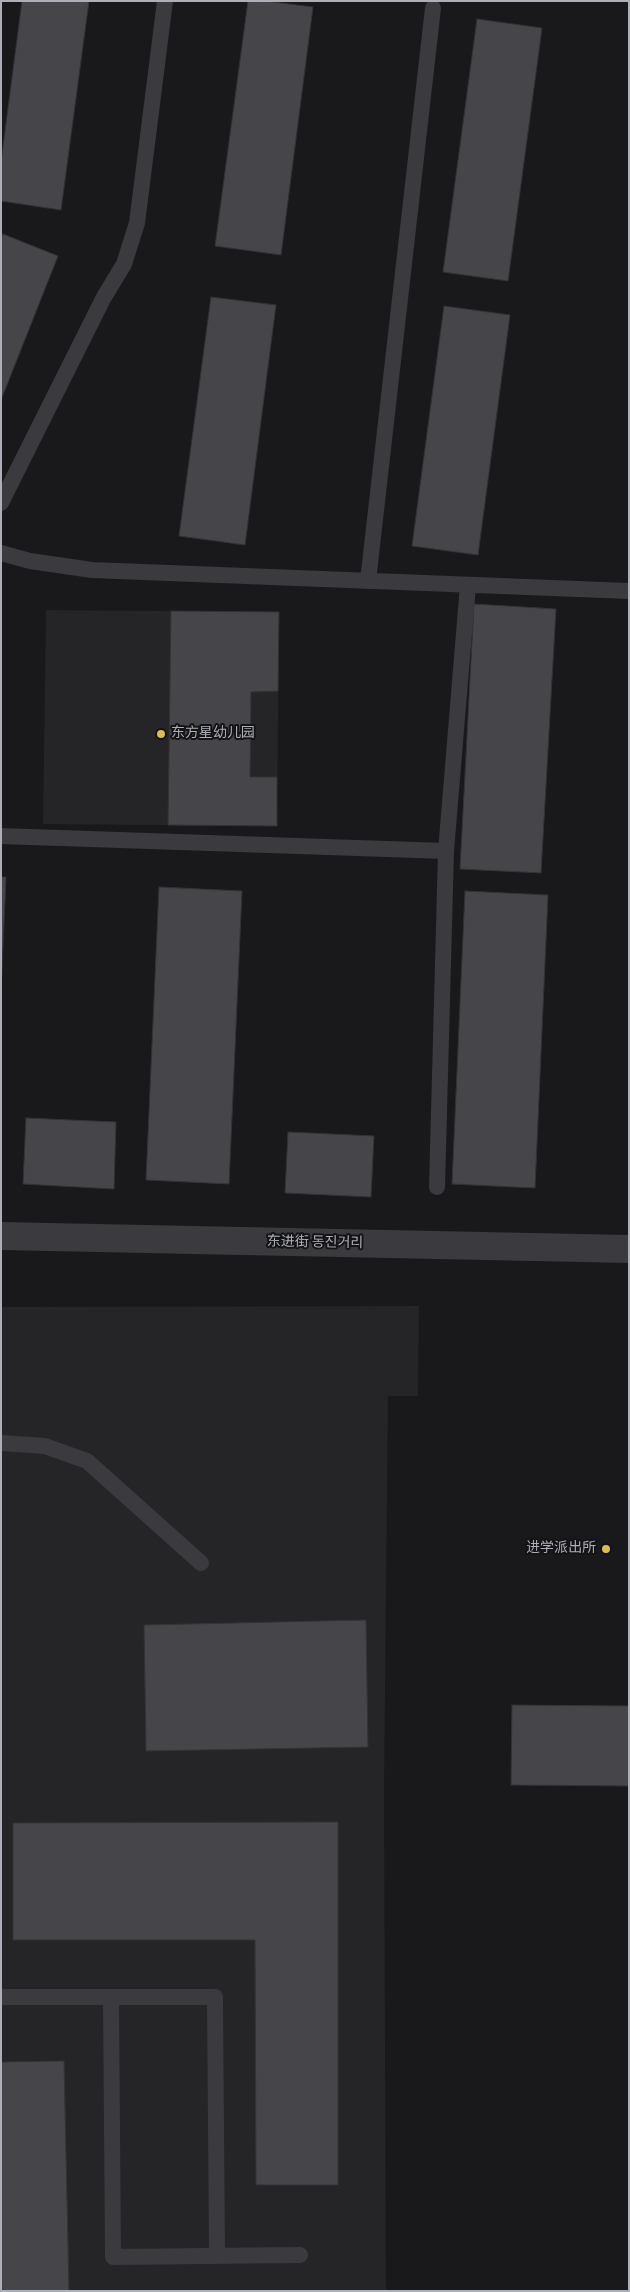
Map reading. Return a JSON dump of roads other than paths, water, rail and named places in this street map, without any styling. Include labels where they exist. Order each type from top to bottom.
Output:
[{"type":"street","name":"东进街 동진거리","points":[[1,1236],[629,1249]]},
{"type":"lane","points":[[1,503],[104,297],[124,264],[137,223],[164,1]]},
{"type":"lane","points":[[368,581],[434,8]]},
{"type":"lane","points":[[1,553],[30,561],[92,570],[629,591]]},
{"type":"lane","points":[[437,1187],[446,851],[468,585]]},
{"type":"lane","points":[[1,836],[446,851]]},
{"type":"lane","points":[[1,1443],[45,1446],[87,1461],[201,1563]]},
{"type":"lane","points":[[1,1997],[215,1997],[217,2256]]},
{"type":"lane","points":[[111,1997],[113,2257],[300,2255]]},
{"type":"place","name":"东方星幼儿园","points":[[161,734]]},
{"type":"place","name":"进学派出所","points":[[606,1549]]}]
